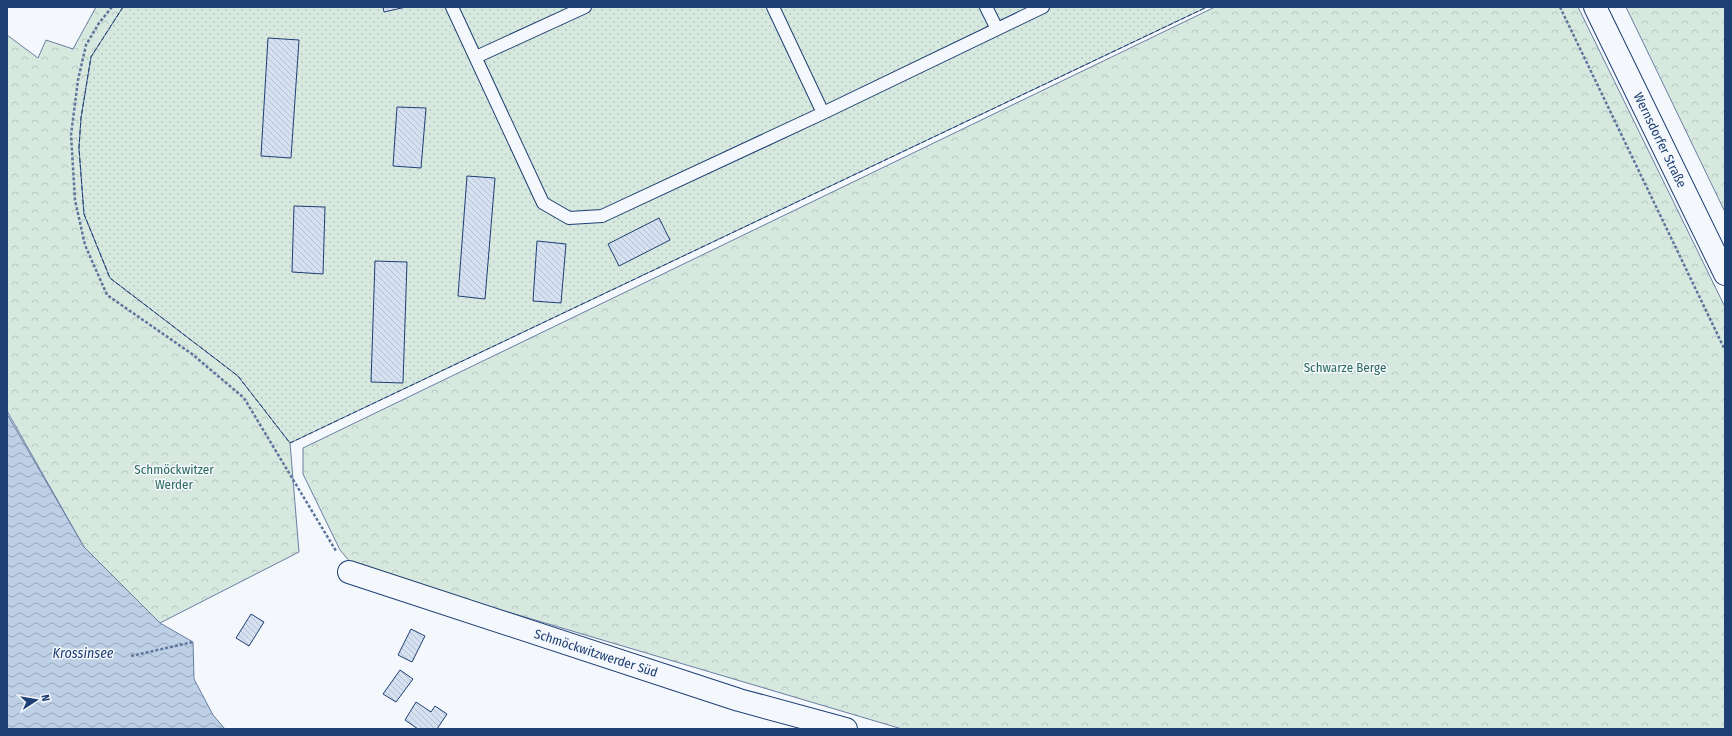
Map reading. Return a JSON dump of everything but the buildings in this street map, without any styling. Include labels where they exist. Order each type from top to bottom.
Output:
[{"type":"street","name":"Wernsdorfer Straße","points":[[1595,7],[1725,274]]},
{"type":"street","name":"Schmöckwitzwerder Süd","points":[[349,572],[739,700],[846,729]]},
{"type":"lane","points":[[452,7],[543,203],[569,218],[602,216],[823,113],[1043,7]]},
{"type":"lane","points":[[476,57],[585,7]]},
{"type":"lane","points":[[773,7],[823,113]]},
{"type":"lane","points":[[986,7],[997,29]]},
{"type":"path","points":[[112,7],[99,23],[86,45],[78,80],[71,135],[75,200],[85,245],[107,295],[192,354],[244,398],[303,499],[349,572]]},
{"type":"path","points":[[1560,7],[1725,350]]},
{"type":"path","points":[[131,656],[193,642]]},
{"type":"green space","name":"Schmöckwitzer Werder","points":[[96,7],[123,7],[91,57],[81,118],[79,148],[84,214],[110,278],[238,376],[290,443],[299,552],[160,623],[84,547],[7,411],[7,35],[38,58],[46,40],[73,49]]},
{"type":"green space","points":[[123,7],[1207,7],[290,443],[238,376],[110,278],[84,214],[79,148],[81,118],[91,57]]},
{"type":"green space","name":"Schwarze Berge","points":[[1215,7],[1578,7],[1725,307],[1725,729],[902,729],[407,582],[351,563],[340,550],[303,474],[303,448]]},
{"type":"green space","points":[[1626,7],[1725,7],[1725,212]]},
{"type":"water","name":"Krossinsee","points":[[7,414],[84,547],[160,623],[193,642],[194,679],[213,715],[225,729],[7,729]]},
{"type":"fence","points":[[123,7],[91,57],[81,118],[79,148],[84,214],[110,278],[238,376],[290,443],[1207,7]]}]
